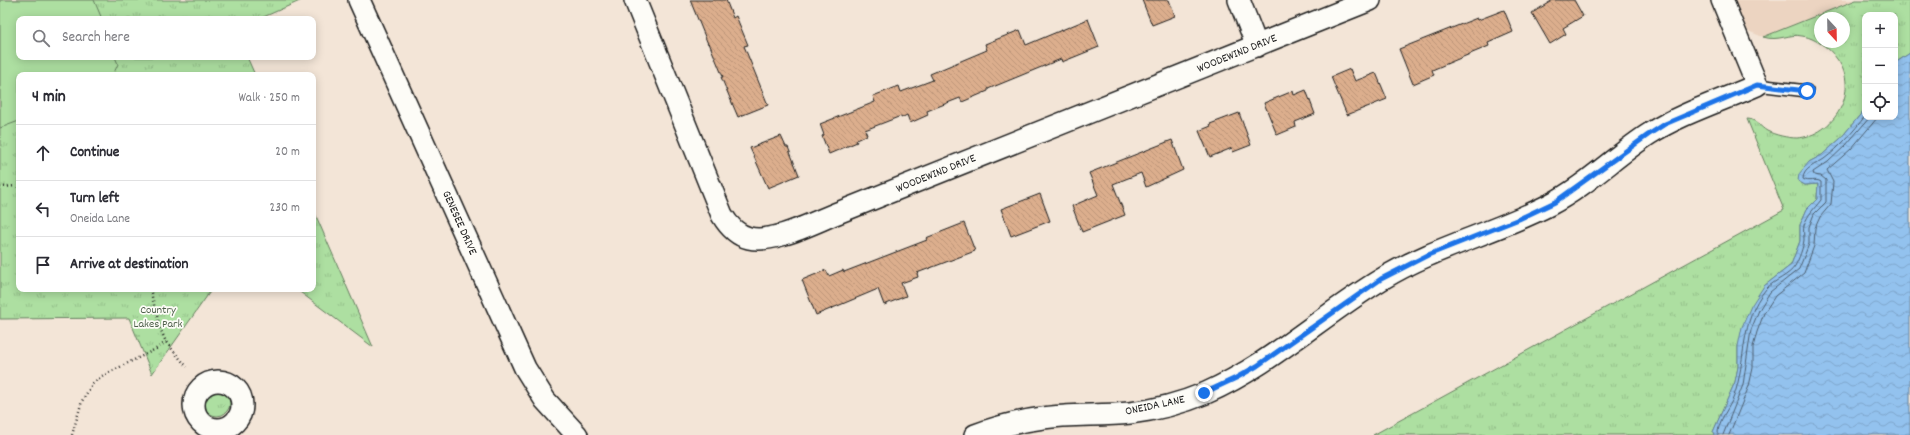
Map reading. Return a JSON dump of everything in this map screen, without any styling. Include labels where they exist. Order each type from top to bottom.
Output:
[{"type":"street","name":"GENESEE DRIVE","points":[[359,0],[525,368],[545,400],[576,435]]},
{"type":"street","name":"WOODEWIND DRIVE","points":[[635,0],[722,215],[729,227],[749,238],[764,238],[780,235],[1370,0]]},
{"type":"street","points":[[1239,0],[1257,46]]},
{"type":"street","points":[[1727,1],[1757,85]]},
{"type":"street","name":"ONEIDA LANE","points":[[975,435],[1016,422],[1044,418],[1131,413],[1150,410],[1187,400],[1221,386],[1257,366],[1381,279],[1428,255],[1542,209],[1572,191],[1665,124],[1757,85]]},
{"type":"lane","points":[[1757,85],[1807,91]]},
{"type":"path","points":[[0,187],[16,186]]},
{"type":"path","points":[[151,292],[160,328],[166,342],[187,367]]},
{"type":"path","points":[[72,435],[82,401],[93,383],[102,376],[156,349],[166,342]]},
{"type":"shaded area","points":[[1734,0],[1856,0],[1826,12],[1814,12],[1814,17],[1763,37],[1748,31]]},
{"type":"green space","name":"Country Lakes Park","points":[[0,0],[302,0],[266,16],[16,16],[16,60],[248,60],[254,72],[16,72],[16,292],[210,292],[152,374],[129,318],[0,319]]},
{"type":"green space","points":[[0,0],[94,0],[101,16],[16,16],[16,60],[116,60],[118,64],[114,72],[16,72],[16,122],[0,128]]},
{"type":"green space","points":[[1856,0],[1910,0],[1910,53],[1898,61],[1898,12],[1862,12],[1862,113],[1840,139],[1822,155],[1809,162],[1798,181],[1805,185],[1818,184],[1817,199],[1807,209],[1800,225],[1800,241],[1791,265],[1764,286],[1738,346],[1738,367],[1735,382],[1713,432],[1714,435],[1373,435],[1784,210],[1747,119],[1750,119],[1774,134],[1797,138],[1810,135],[1822,129],[1832,120],[1840,109],[1845,97],[1846,84],[1844,71],[1837,59],[1827,48],[1850,48],[1850,12],[1826,12]]},
{"type":"green space","points":[[1814,17],[1814,40],[1797,35],[1774,39],[1763,37]]},
{"type":"green space","points":[[316,216],[373,347],[300,292],[316,292]]},
{"type":"green space","points":[[217,390],[226,394],[230,403],[226,412],[217,416],[208,412],[204,403],[208,394]]},
{"type":"water","points":[[1910,53],[1910,435],[1714,435],[1713,432],[1735,382],[1738,367],[1738,346],[1742,327],[1751,306],[1764,286],[1791,265],[1800,241],[1800,225],[1807,209],[1817,199],[1818,184],[1805,185],[1798,181],[1799,174],[1809,162],[1822,155],[1840,139],[1862,113],[1862,120],[1898,120],[1898,61]]},
{"type":"building","points":[[690,0],[726,0],[733,18],[736,16],[748,45],[744,46],[768,105],[738,117],[721,77],[723,77]]},
{"type":"building","points":[[1142,0],[1169,0],[1175,16],[1152,25]]},
{"type":"building","points":[[1553,0],[1574,0],[1583,16],[1563,28],[1566,34],[1550,44],[1532,13]]},
{"type":"building","points":[[1504,10],[1513,32],[1488,43],[1489,46],[1432,70],[1434,75],[1413,84],[1399,49],[1477,18],[1478,20]]},
{"type":"building","points":[[1088,19],[1099,47],[1062,62],[1061,59],[988,89],[988,91],[962,102],[960,98],[927,111],[928,115],[910,123],[907,115],[865,130],[867,135],[856,140],[857,142],[829,154],[822,136],[824,135],[820,124],[875,102],[873,96],[899,86],[901,92],[933,80],[930,74],[987,50],[985,44],[1020,30],[1026,45]]},
{"type":"building","points":[[1350,69],[1355,81],[1376,73],[1387,99],[1347,115],[1331,77]]},
{"type":"building","points":[[1306,90],[1315,114],[1295,122],[1296,127],[1277,135],[1264,103],[1293,91],[1294,95]]},
{"type":"building","points":[[1239,113],[1251,145],[1233,152],[1232,148],[1210,157],[1199,131],[1211,126],[1210,124]]},
{"type":"building","points":[[781,136],[786,147],[788,147],[799,175],[768,188],[750,148]]},
{"type":"building","points":[[1172,140],[1183,170],[1146,187],[1141,173],[1113,184],[1125,215],[1082,232],[1072,206],[1098,195],[1089,173]]},
{"type":"building","points":[[1040,194],[1050,221],[1011,236],[1001,209]]},
{"type":"building","points":[[964,223],[975,251],[917,273],[918,277],[901,283],[906,296],[884,305],[878,289],[816,315],[802,280],[826,270],[829,276],[843,270],[844,272],[927,240],[926,238]]},
{"type":"route","points":[[1204,393],[1221,386],[1257,366],[1381,279],[1428,255],[1536,212],[1555,202],[1665,124],[1757,85],[1807,91]]}]
